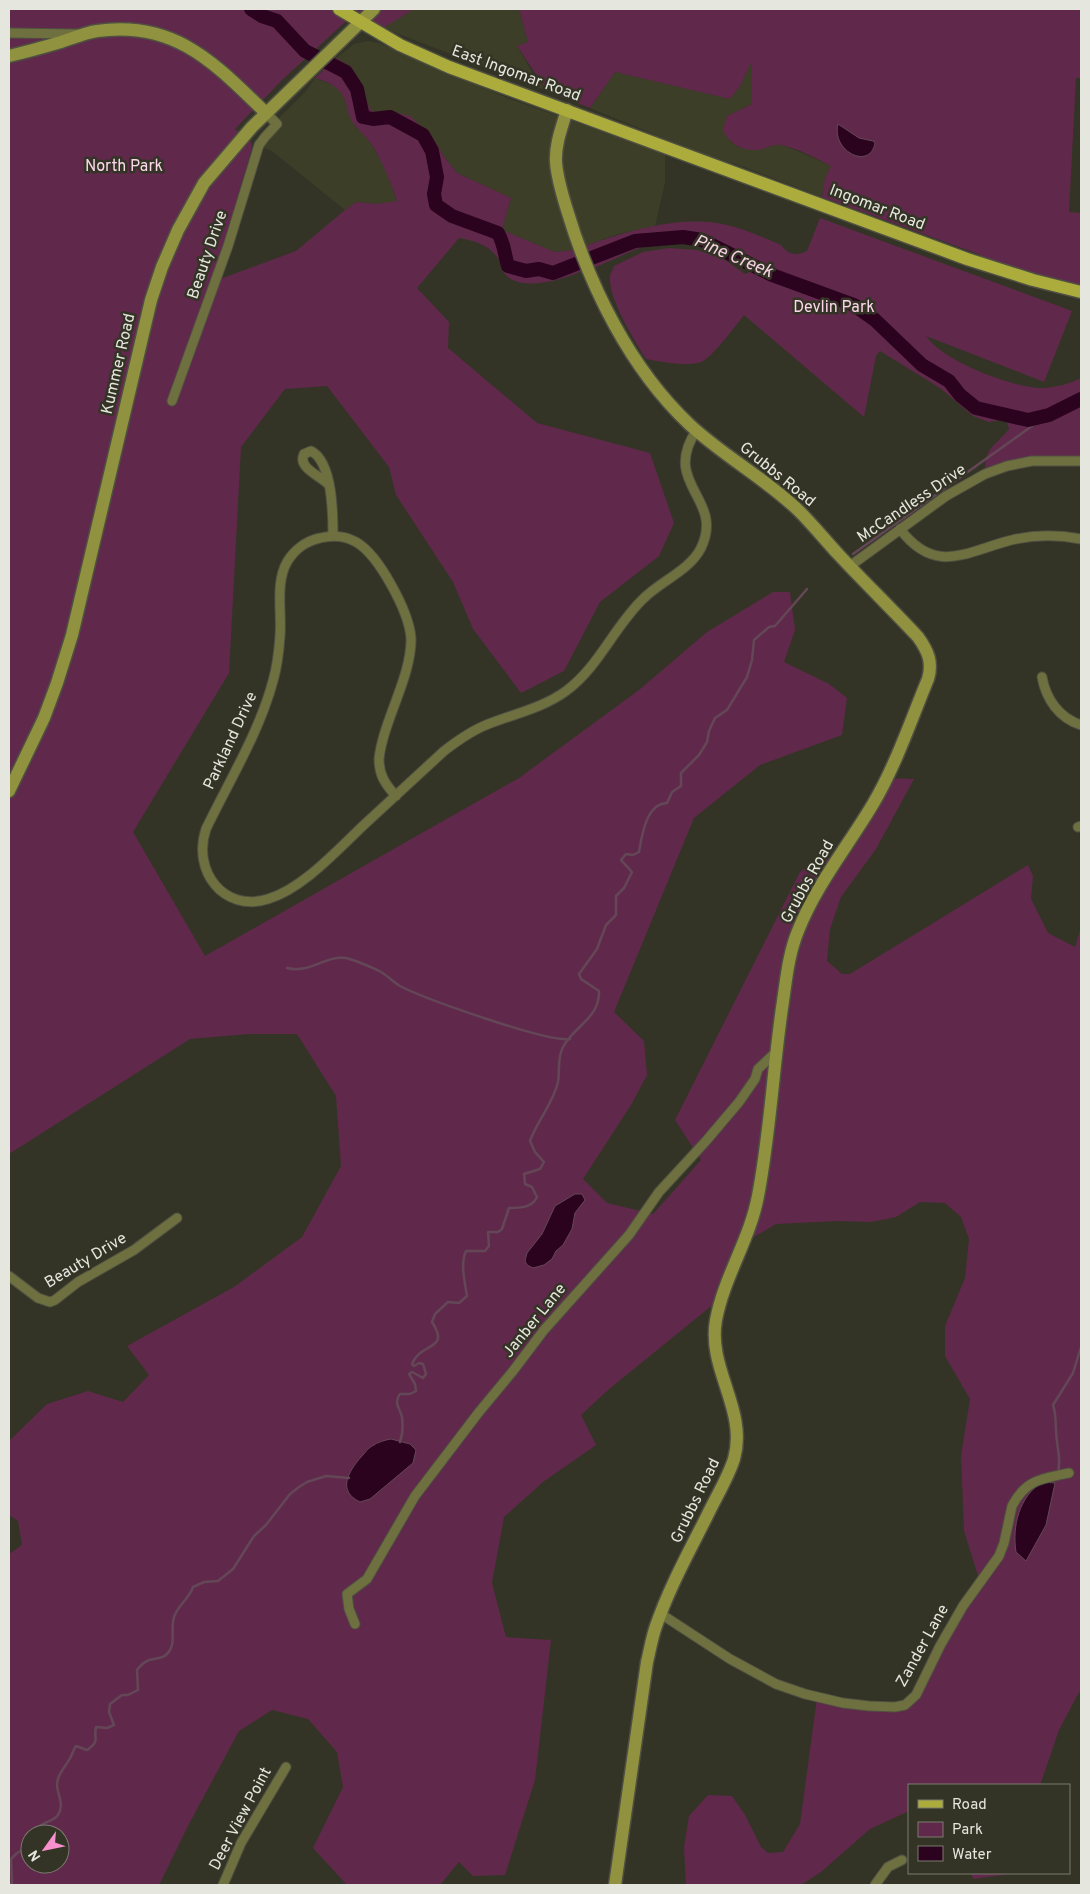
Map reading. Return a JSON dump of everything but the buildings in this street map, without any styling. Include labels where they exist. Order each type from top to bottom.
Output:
[{"type":"main road","points":[[339,9],[360,23]]},
{"type":"main road","name":"East Ingomar Road","points":[[360,23],[424,57],[665,147]]},
{"type":"main road","name":"Ingomar Road","points":[[665,147],[975,262],[1033,280],[1081,292]]},
{"type":"street","name":"Kummer Road","points":[[9,790],[44,718],[66,652],[151,300],[162,267],[178,230],[204,183],[252,127],[374,9]]},
{"type":"street","points":[[9,56],[83,34],[113,30],[137,31],[171,38],[183,43],[212,62],[266,113]]},
{"type":"street","points":[[9,33],[83,34]]},
{"type":"street","name":"Grubbs Road","points":[[567,110],[556,149],[556,169],[572,225],[588,268],[605,306],[638,363],[667,401],[696,431],[793,505],[918,637],[930,658],[930,672],[881,788],[807,911],[797,933],[791,954],[776,1052],[766,1154],[758,1197],[753,1218],[723,1296],[716,1321],[714,1341],[720,1368],[734,1408],[738,1434],[734,1459],[656,1626],[647,1662],[614,1885]]},
{"type":"street","name":"Beauty Drive","points":[[172,400],[228,246],[260,145],[264,137],[277,124],[266,113]]},
{"type":"street","name":"Parkland Drive","points":[[396,796],[381,776],[379,759],[410,655],[411,640],[407,616],[398,596],[367,552],[350,539],[333,536],[316,538],[303,545],[292,555],[284,567],[281,588],[280,636],[273,681],[260,720],[206,829],[202,844],[204,867],[215,885],[233,898],[255,901],[268,899],[286,891],[317,868],[396,796],[444,751],[488,724],[552,699],[569,689],[584,674],[636,605],[650,592],[693,560],[704,539],[706,522],[703,506],[689,482],[685,468],[686,452],[696,431]]},
{"type":"street","name":"McCandless Drive","points":[[850,566],[958,488],[995,470],[1032,461],[1081,461]]},
{"type":"street","points":[[329,485],[333,497],[333,536]]},
{"type":"street","points":[[900,530],[917,548],[927,553],[944,557],[965,555],[1000,543],[1026,537],[1081,539]]},
{"type":"street","points":[[1042,677],[1052,703],[1068,719],[1081,725]]},
{"type":"street","name":"Janber Lane","points":[[355,1624],[349,1609],[348,1594],[367,1579],[416,1496],[544,1330],[629,1235],[659,1192],[739,1102],[755,1079],[758,1069],[776,1052]]},
{"type":"street","name":"Beauty Drive","points":[[9,1276],[38,1298],[50,1302],[78,1282],[134,1250],[177,1218]]},
{"type":"street","name":"Zander Lane","points":[[661,1614],[753,1673],[783,1687],[843,1703],[896,1707],[905,1705],[916,1695],[940,1646],[963,1606],[999,1556],[1015,1501],[1025,1488],[1039,1479],[1069,1473]]},
{"type":"street","name":"Deer View Point","points":[[225,1884],[241,1843],[286,1767]]},
{"type":"street","points":[[875,1885],[888,1867],[902,1860]]},
{"type":"shaded area","points":[[386,9],[519,9],[528,42],[517,46],[532,72],[547,91],[383,28]]},
{"type":"shaded area","points":[[367,41],[379,43],[507,98],[665,154],[665,183],[655,226],[618,234],[574,250],[555,252],[502,230],[511,198],[457,173],[432,137],[370,109],[357,76],[350,66],[336,58],[354,44]]},
{"type":"shaded area","points":[[752,60],[752,104],[727,116],[730,141],[738,147],[758,150],[779,144],[831,166],[825,178],[822,197],[739,165],[711,158],[590,108],[615,72],[730,99],[740,86]]},
{"type":"shaded area","points":[[315,78],[337,87],[343,95],[356,128],[364,134],[385,167],[397,202],[376,204],[356,202],[345,210],[272,151],[262,147],[267,130],[306,91]]},
{"type":"green space","name":"North Park","points":[[9,9],[414,9],[383,28],[355,13],[282,80],[235,129],[251,142],[252,148],[212,282],[296,251],[356,202],[376,204],[397,201],[380,159],[372,145],[351,119],[340,91],[327,82],[315,78],[336,58],[350,66],[357,76],[370,109],[375,112],[393,112],[410,116],[432,137],[457,173],[511,198],[502,230],[555,252],[574,250],[582,271],[564,278],[542,283],[521,283],[512,280],[505,274],[499,260],[487,247],[459,238],[417,288],[449,322],[448,348],[537,423],[650,453],[674,523],[659,556],[600,602],[564,671],[521,693],[473,629],[453,582],[396,495],[389,467],[327,386],[285,389],[241,447],[229,673],[133,832],[205,956],[519,778],[639,690],[707,632],[773,592],[790,592],[795,630],[784,662],[829,684],[847,698],[842,735],[760,765],[694,818],[614,1012],[644,1041],[647,1075],[631,1105],[583,1179],[607,1203],[653,1214],[701,1160],[675,1120],[800,872],[820,856],[838,860],[886,778],[914,779],[876,849],[841,897],[830,929],[827,961],[842,974],[850,974],[1028,865],[1033,876],[1031,899],[1048,933],[1075,947],[1081,927],[1081,1690],[1059,1730],[1040,1784],[908,1784],[908,1811],[870,1829],[821,1872],[801,1885],[686,1885],[684,1847],[689,1816],[708,1795],[732,1796],[745,1815],[761,1847],[768,1853],[783,1852],[800,1824],[817,1698],[905,1705],[980,1582],[964,1531],[961,1456],[970,1399],[945,1356],[945,1326],[965,1278],[969,1239],[961,1217],[945,1203],[920,1202],[896,1217],[871,1222],[837,1221],[776,1224],[735,1248],[715,1303],[608,1390],[581,1415],[596,1445],[543,1482],[504,1517],[492,1583],[506,1637],[551,1640],[535,1780],[505,1875],[473,1876],[459,1862],[440,1885],[347,1885],[313,1848],[343,1787],[337,1752],[308,1719],[272,1710],[239,1731],[159,1885],[9,1885],[9,1554],[22,1545],[18,1521],[9,1515],[9,1441],[47,1404],[88,1391],[123,1402],[149,1375],[127,1346],[234,1287],[302,1237],[341,1166],[336,1096],[297,1034],[248,1034],[190,1039],[9,1154]]},
{"type":"green space","points":[[519,9],[1081,9],[1081,78],[1076,78],[1069,212],[1081,213],[1081,292],[975,262],[981,255],[822,197],[825,178],[831,166],[800,151],[787,146],[777,145],[752,150],[741,148],[732,143],[723,130],[727,116],[752,104],[752,61],[740,86],[730,99],[615,72],[590,108],[547,91],[517,46],[528,42]]},
{"type":"green space","name":"Devlin Park","points":[[820,218],[1072,311],[1044,382],[926,336],[947,355],[963,364],[998,379],[1016,384],[1044,388],[1063,385],[1081,378],[1081,461],[1047,460],[985,474],[988,452],[1009,429],[1007,422],[1000,420],[989,422],[973,416],[940,388],[880,351],[876,356],[864,417],[744,315],[717,348],[701,362],[681,364],[646,359],[623,320],[613,296],[610,277],[614,266],[643,252],[669,248],[697,250],[724,259],[745,274],[752,271],[722,249],[702,241],[670,239],[639,248],[594,268],[585,246],[655,226],[673,223],[710,222],[748,231],[781,245],[789,253],[799,254],[807,251]]},
{"type":"green space","points":[[971,1874],[1009,1874],[974,1879]]},
{"type":"water","points":[[838,124],[859,138],[873,141],[875,143],[872,151],[866,156],[859,156],[845,149],[837,134]]},
{"type":"water","points":[[575,1194],[582,1194],[585,1200],[575,1213],[572,1229],[563,1245],[556,1251],[552,1259],[544,1265],[533,1268],[527,1265],[525,1261],[527,1253],[542,1234],[555,1206]]},
{"type":"water","points":[[391,1439],[410,1444],[416,1450],[413,1463],[370,1499],[360,1502],[353,1498],[349,1492],[347,1481],[349,1475],[356,1463],[369,1448],[379,1442]]},
{"type":"water","points":[[1042,1482],[1055,1483],[1046,1525],[1026,1561],[1016,1552],[1016,1522],[1028,1496]]},
{"type":"waterway","name":"Pine Creek","points":[[251,9],[262,16],[277,21],[305,51],[346,72],[357,89],[363,117],[373,119],[390,117],[423,135],[432,151],[437,177],[434,194],[436,205],[452,216],[498,233],[508,266],[526,271],[539,269],[553,273],[635,241],[683,237],[702,240],[772,275],[854,305],[875,320],[922,365],[949,381],[960,395],[976,408],[1028,420],[1049,415],[1081,399]]},
{"type":"waterway","points":[[853,554],[1046,416]]},
{"type":"waterway","points":[[400,1442],[403,1424],[397,1403],[398,1397],[400,1394],[410,1394],[416,1391],[415,1384],[409,1374],[412,1372],[423,1378],[426,1374],[423,1364],[419,1363],[414,1366],[412,1364],[416,1357],[432,1346],[438,1338],[437,1331],[432,1322],[435,1314],[448,1302],[459,1303],[467,1296],[463,1267],[466,1251],[485,1251],[489,1246],[488,1232],[498,1232],[502,1229],[509,1208],[529,1205],[537,1197],[532,1187],[525,1184],[524,1174],[540,1169],[544,1162],[535,1152],[530,1141],[556,1090],[559,1078],[560,1056],[563,1047],[573,1033],[591,1015],[598,1000],[599,991],[581,979],[579,974],[597,949],[606,925],[616,915],[616,896],[624,888],[632,872],[621,860],[626,854],[633,855],[639,852],[646,821],[650,814],[660,805],[667,803],[672,792],[681,786],[681,773],[699,755],[707,742],[709,731],[715,718],[727,710],[747,677],[752,660],[754,640],[769,627],[775,626],[807,589]]},
{"type":"waterway","points":[[287,968],[303,969],[331,959],[346,958],[378,970],[400,986],[433,1000],[537,1034],[570,1039]]},
{"type":"waterway","points":[[1058,1472],[1059,1456],[1053,1405],[1073,1373],[1081,1347]]},
{"type":"waterway","points":[[44,1824],[54,1819],[60,1811],[61,1803],[57,1781],[76,1746],[87,1750],[96,1740],[96,1727],[107,1728],[114,1725],[109,1712],[110,1704],[122,1695],[128,1695],[138,1690],[137,1670],[142,1664],[151,1659],[163,1657],[170,1650],[173,1641],[174,1617],[193,1587],[204,1582],[218,1581],[233,1569],[254,1536],[266,1525],[290,1494],[299,1487],[307,1482],[326,1476],[349,1478]]},
{"type":"waterway","points":[[9,1884],[12,1883],[11,1859],[20,1851]]}]
